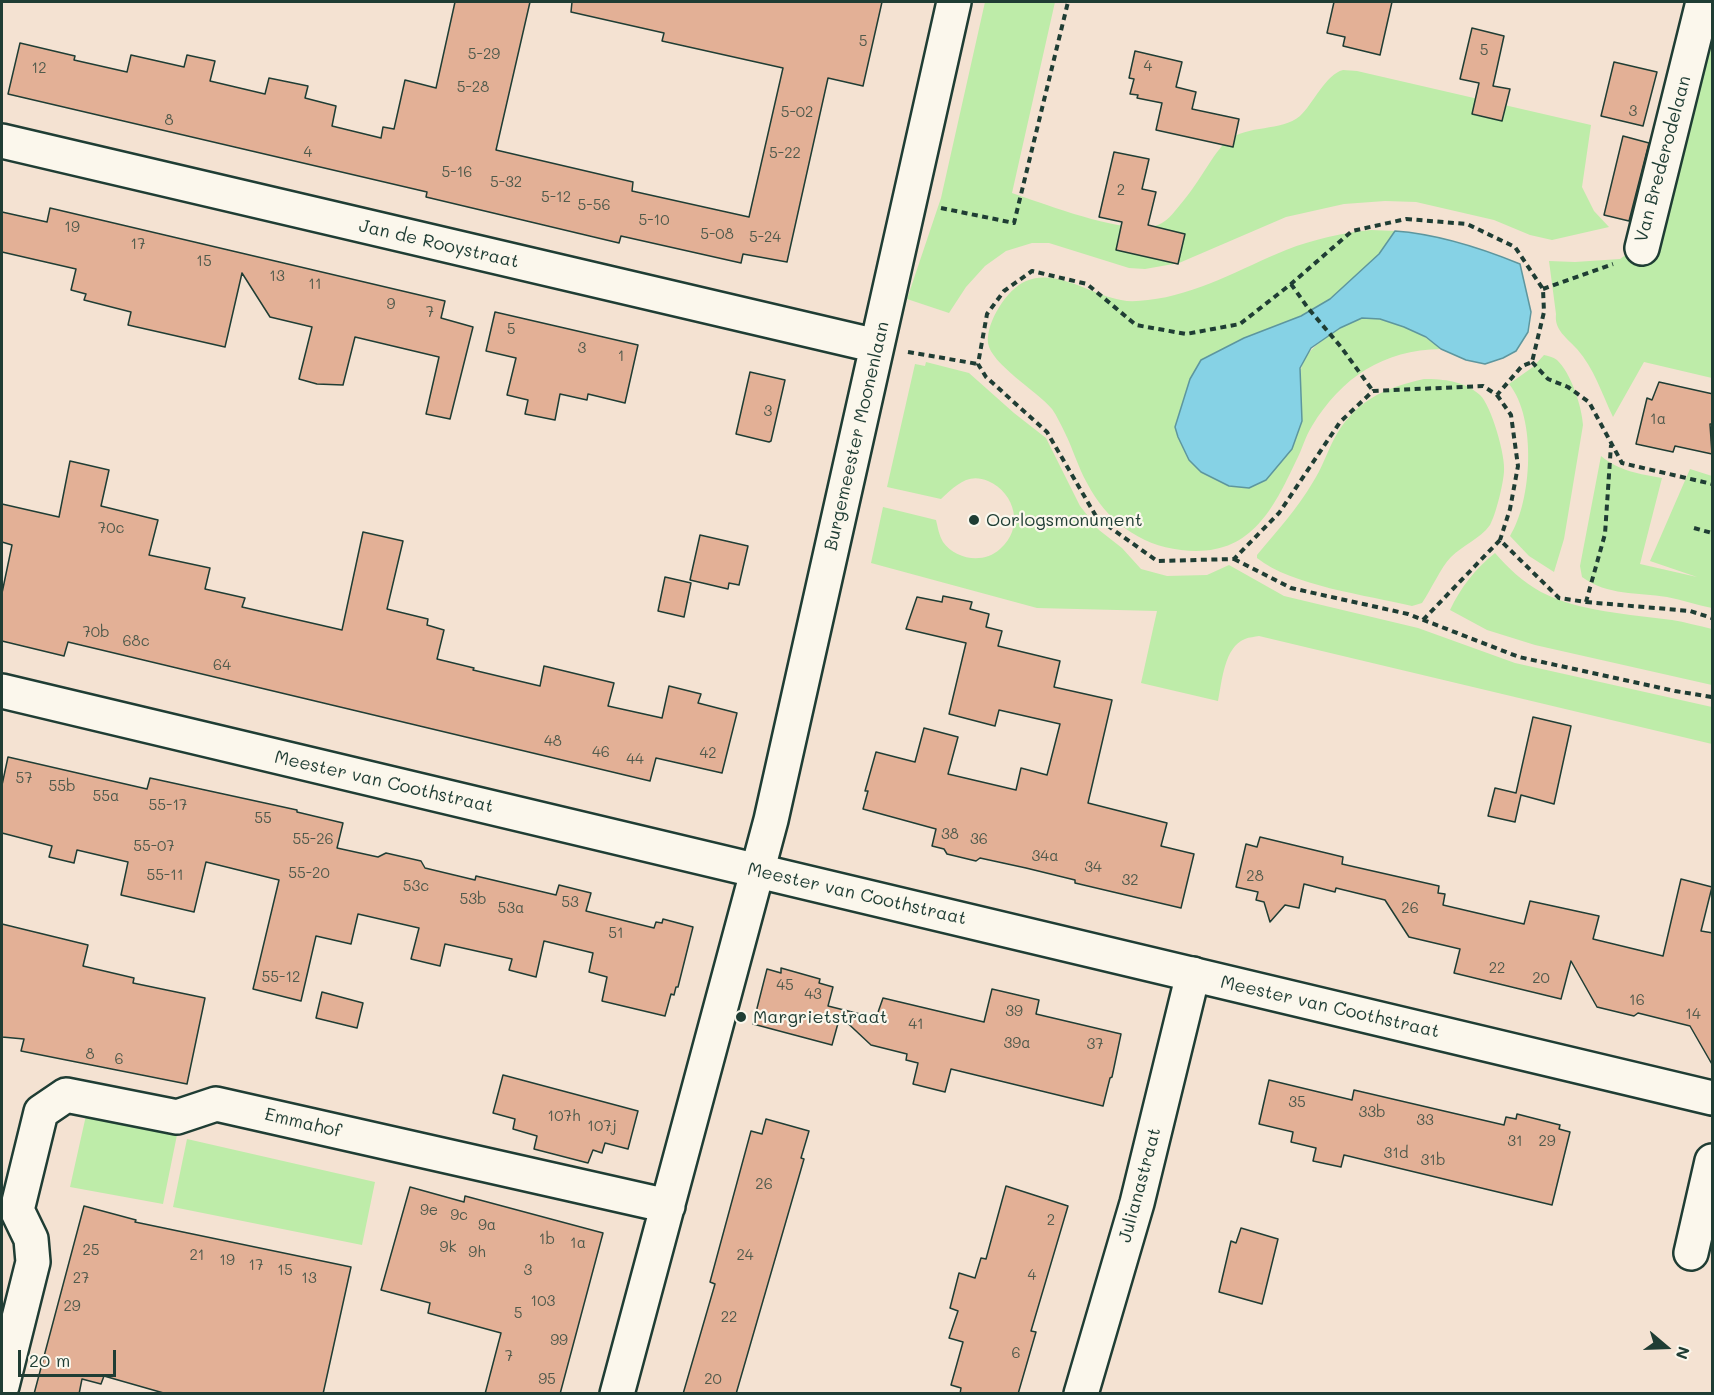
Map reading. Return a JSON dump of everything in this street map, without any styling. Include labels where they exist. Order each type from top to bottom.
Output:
[{"type":"street","name":"Burgemeester Moonenlaan","points":[[757,869],[771,820],[954,2]]},
{"type":"street","name":"Van Brederodelaan","points":[[1642,248],[1703,2]]},
{"type":"street","name":"Jan de Rooystraat","points":[[2,141],[876,346]]},
{"type":"street","name":"Meester van Coothstraat","points":[[2,690],[1713,1098]]},
{"type":"street","points":[[617,1394],[757,869]]},
{"type":"street","name":"Julianastraat","points":[[1081,1394],[1137,1203],[1193,974]]},
{"type":"street","name":"Emmahof","points":[[5,1372],[33,1262],[31,1239],[9,1212],[40,1112],[66,1095],[177,1118],[216,1104],[668,1206]]},
{"type":"street","points":[[1691,1253],[1713,1161]]},
{"type":"path","points":[[909,202],[1014,222],[1068,2]]},
{"type":"path","points":[[1532,362],[1544,312],[1543,289],[1515,247],[1467,224],[1406,219],[1352,231],[1291,284],[1240,324],[1186,334],[1136,325],[1087,284],[1032,271],[1004,291],[987,314],[978,363],[986,376],[1047,432],[1097,518],[1157,561],[1234,559],[1291,588],[1408,614],[1519,657],[1675,692],[1713,696]]},
{"type":"path","name":"Van Brederodelaan","points":[[1543,289],[1607,267],[1642,248]]},
{"type":"path","points":[[1291,284],[1373,391]]},
{"type":"path","points":[[876,346],[978,363]]},
{"type":"path","points":[[1497,395],[1522,366],[1532,362]]},
{"type":"path","points":[[1532,362],[1548,379],[1568,387],[1588,402],[1622,463],[1713,484]]},
{"type":"path","points":[[1234,559],[1280,513],[1340,422],[1373,391],[1484,386],[1497,395],[1510,415],[1518,466],[1509,509],[1500,540],[1423,620]]},
{"type":"path","points":[[1586,602],[1605,534],[1611,445]]},
{"type":"path","points":[[1694,528],[1713,533]]},
{"type":"path","points":[[1500,540],[1559,597],[1586,602],[1690,610],[1713,618]]},
{"type":"green space","points":[[985,2],[1055,2],[1012,193],[1106,223],[1144,227],[1158,225],[1166,221],[1176,210],[1227,141],[1245,132],[1292,121],[1305,111],[1331,77],[1345,70],[1591,125],[1582,187],[1594,211],[1609,227],[1552,240],[1530,235],[1494,220],[1416,202],[1385,201],[1344,204],[1286,217],[1179,263],[1145,269],[1129,268],[1049,243],[1032,243],[1006,251],[985,266],[966,287],[949,313],[907,299],[941,198]]},
{"type":"green space","points":[[1712,18],[1712,378],[1644,362],[1613,417],[1588,364],[1557,325],[1549,261],[1620,259],[1661,229],[1669,209]]},
{"type":"green space","points":[[1371,230],[1395,231],[1379,254],[1330,299],[1301,316],[1244,338],[1201,360],[1190,379],[1175,427],[1189,460],[1201,472],[1299,388],[1302,364],[1313,348],[1354,320],[1374,318],[1395,323],[1425,337],[1441,349],[1420,351],[1383,361],[1351,380],[1337,393],[1312,426],[1287,480],[1266,515],[1240,539],[1224,547],[1204,551],[1166,547],[1138,536],[1114,519],[1087,483],[1052,409],[997,360],[988,343],[990,326],[999,307],[1012,291],[1026,281],[1050,278],[1121,300],[1148,300],[1201,287],[1307,243]]},
{"type":"green space","points":[[1544,355],[1557,360],[1567,373],[1578,400],[1583,425],[1564,539],[1554,572],[1529,556],[1510,536],[1523,502],[1528,460],[1524,417],[1518,399],[1509,384],[1533,367]]},
{"type":"green space","points":[[926,362],[969,373],[1046,438],[1080,506],[1099,530],[1122,548],[1141,569],[1167,576],[1207,575],[1229,565],[1284,596],[1418,628],[1515,663],[1712,707],[1712,744],[1259,636],[1245,639],[1232,649],[1225,666],[1218,701],[1141,683],[1157,611],[1037,608],[871,563],[883,507],[936,520],[943,542],[955,553],[970,558],[993,554],[1008,541],[1012,532],[1014,512],[1010,503],[998,487],[988,481],[968,479],[941,499],[887,487],[915,364],[925,366]]},
{"type":"green space","points":[[1424,379],[1454,382],[1480,395],[1489,409],[1497,431],[1503,455],[1504,472],[1499,499],[1490,525],[1451,557],[1422,603],[1412,606],[1310,583],[1272,568],[1257,558],[1257,555],[1307,492],[1333,441],[1350,416],[1382,392]]},
{"type":"green space","points":[[1601,456],[1622,468],[1662,478],[1640,564],[1697,577],[1650,561],[1690,469],[1712,476],[1712,608],[1667,597],[1612,590],[1582,577],[1580,566]]},
{"type":"green space","points":[[1495,553],[1528,584],[1556,599],[1588,608],[1672,620],[1712,629],[1712,685],[1535,645],[1487,630],[1450,610],[1469,579]]},
{"type":"green space","points":[[87,1111],[178,1130],[163,1204],[70,1187]]},
{"type":"green space","points":[[187,1139],[375,1182],[362,1245],[173,1207]]},
{"type":"water","points":[[1395,231],[1427,235],[1459,243],[1520,264],[1531,312],[1528,332],[1516,351],[1485,364],[1466,360],[1441,349],[1426,337],[1404,327],[1380,319],[1362,318],[1340,328],[1311,348],[1300,368],[1302,421],[1292,449],[1266,480],[1249,488],[1229,486],[1201,472],[1189,460],[1175,427],[1190,379],[1201,360],[1244,338],[1301,316],[1330,299],[1379,254]]},
{"type":"building","points":[[455,2],[530,2],[496,150],[633,182],[632,191],[749,217],[783,68],[662,41],[664,33],[571,12],[572,2],[882,2],[863,86],[828,78],[787,262],[743,254],[741,263],[621,236],[619,243],[426,197],[427,192],[8,94],[20,43],[75,56],[74,60],[127,72],[131,55],[184,67],[187,55],[215,61],[210,81],[265,94],[269,78],[308,86],[305,98],[336,106],[332,126],[381,138],[383,127],[394,129],[405,80],[436,88]]},
{"type":"building","points":[[1334,2],[1392,2],[1380,55],[1343,46],[1345,37],[1327,33]]},
{"type":"building","points":[[1472,28],[1504,36],[1493,86],[1510,89],[1502,121],[1472,114],[1479,83],[1460,79]]},
{"type":"building","points":[[1135,51],[1182,62],[1176,87],[1196,92],[1192,109],[1239,119],[1233,147],[1156,130],[1162,103],[1137,98],[1138,95],[1130,94],[1134,79],[1129,78]]},
{"type":"building","points":[[1614,62],[1657,72],[1643,126],[1601,116]]},
{"type":"building","points":[[1623,136],[1649,143],[1629,221],[1604,215]]},
{"type":"building","points":[[1114,152],[1149,159],[1142,189],[1156,192],[1148,225],[1185,234],[1178,264],[1116,250],[1122,222],[1099,217]]},
{"type":"building","points":[[50,208],[445,301],[441,318],[473,327],[450,419],[426,414],[439,357],[355,337],[343,385],[317,384],[299,379],[312,327],[270,317],[242,273],[225,347],[128,325],[131,312],[84,300],[86,294],[71,290],[76,269],[2,252],[2,212],[47,222]]},
{"type":"building","points":[[495,312],[638,345],[625,403],[588,394],[587,400],[560,394],[555,420],[525,414],[528,400],[507,395],[516,358],[486,351]]},
{"type":"building","points":[[750,372],[785,380],[769,442],[736,434]]},
{"type":"building","points":[[1659,382],[1713,394],[1713,424],[1710,424],[1712,454],[1675,446],[1673,452],[1636,444],[1647,398],[1652,400]]},
{"type":"building","points":[[70,461],[109,470],[101,506],[158,520],[149,555],[210,568],[205,589],[245,598],[242,607],[342,630],[363,532],[403,541],[387,609],[428,619],[427,625],[444,630],[437,659],[540,686],[544,666],[614,683],[608,706],[662,718],[669,686],[701,694],[698,703],[737,713],[722,773],[656,758],[650,781],[68,642],[64,656],[2,641],[2,593],[12,545],[2,542],[2,504],[59,517]]},
{"type":"building","points":[[700,535],[748,546],[739,585],[729,583],[728,589],[690,580]]},
{"type":"building","points":[[665,577],[691,583],[684,617],[658,611]]},
{"type":"building","points":[[943,596],[972,602],[970,609],[989,614],[986,627],[1002,631],[998,646],[1060,661],[1054,687],[1112,700],[1088,803],[1167,823],[1161,846],[1194,854],[1181,908],[1075,883],[1075,880],[1026,868],[980,858],[976,861],[947,854],[944,849],[932,846],[936,829],[863,809],[868,791],[865,791],[876,752],[915,762],[924,728],[958,737],[948,774],[1016,790],[1021,768],[1047,775],[1060,724],[999,710],[995,726],[949,714],[966,643],[906,629],[917,597],[942,602]]},
{"type":"building","points":[[1533,717],[1571,726],[1554,804],[1521,795],[1515,822],[1488,816],[1495,788],[1516,793]]},
{"type":"building","points":[[8,757],[147,789],[150,778],[297,810],[297,812],[343,823],[337,848],[378,857],[386,853],[421,861],[425,868],[475,880],[476,876],[556,895],[559,885],[591,893],[586,911],[654,928],[656,922],[662,923],[663,919],[693,927],[678,987],[674,995],[671,994],[665,1016],[602,1001],[607,977],[589,972],[593,953],[544,941],[536,977],[509,970],[512,959],[445,944],[440,966],[411,959],[419,928],[358,914],[351,944],[316,936],[301,1001],[253,989],[279,880],[206,862],[194,912],[121,895],[128,862],[77,850],[74,863],[49,857],[52,846],[2,833],[2,785]]},
{"type":"building","points":[[1260,837],[1343,857],[1342,864],[1439,886],[1438,893],[1445,894],[1443,905],[1524,924],[1530,901],[1599,916],[1593,939],[1663,956],[1681,879],[1712,887],[1701,931],[1713,933],[1713,1066],[1690,1026],[1638,1013],[1634,1016],[1597,1007],[1571,961],[1561,999],[1454,973],[1460,949],[1409,937],[1385,900],[1336,888],[1335,892],[1304,884],[1299,908],[1285,905],[1270,922],[1264,902],[1256,900],[1258,892],[1236,887],[1246,844],[1257,847]]},
{"type":"building","points":[[2,924],[88,945],[83,966],[134,978],[133,983],[205,998],[187,1084],[21,1051],[24,1039],[2,1037]]},
{"type":"building","points":[[781,968],[820,979],[819,983],[833,987],[828,1006],[876,1018],[883,998],[984,1022],[992,989],[1039,1000],[1036,1014],[1121,1034],[1103,1106],[951,1069],[945,1092],[913,1084],[918,1063],[906,1060],[907,1054],[871,1045],[840,1016],[832,1045],[753,1024],[767,969],[781,973]]},
{"type":"building","points":[[322,992],[363,1003],[357,1028],[316,1018]]},
{"type":"building","points":[[503,1075],[638,1111],[628,1149],[605,1143],[602,1153],[593,1150],[588,1163],[534,1149],[537,1136],[513,1129],[515,1119],[493,1113]]},
{"type":"building","points":[[1269,1080],[1352,1100],[1354,1090],[1504,1125],[1506,1117],[1516,1119],[1517,1114],[1560,1125],[1559,1129],[1570,1132],[1552,1205],[1344,1155],[1341,1167],[1313,1161],[1316,1148],[1291,1142],[1293,1132],[1259,1124]]},
{"type":"building","points":[[766,1119],[809,1131],[801,1158],[804,1159],[736,1394],[683,1394],[715,1284],[710,1282],[751,1131],[762,1134]]},
{"type":"building","points":[[1006,1186],[1068,1206],[1031,1331],[1036,1332],[1018,1394],[960,1394],[961,1388],[951,1385],[963,1342],[949,1338],[958,1311],[950,1308],[959,1273],[975,1278],[981,1258],[986,1259]]},
{"type":"building","points":[[410,1187],[464,1202],[465,1196],[603,1233],[560,1394],[485,1394],[501,1333],[428,1313],[430,1303],[381,1290]]},
{"type":"building","points":[[84,1206],[136,1220],[135,1222],[351,1267],[323,1394],[167,1394],[104,1376],[101,1384],[82,1379],[79,1394],[34,1394]]},
{"type":"building","points":[[1241,1228],[1278,1239],[1262,1304],[1219,1292],[1231,1241],[1236,1243]]},
{"type":"place","name":"Oorlogsmonument","points":[[974,520]]},
{"type":"place","name":"Margrietstraat","points":[[741,1017]]}]
